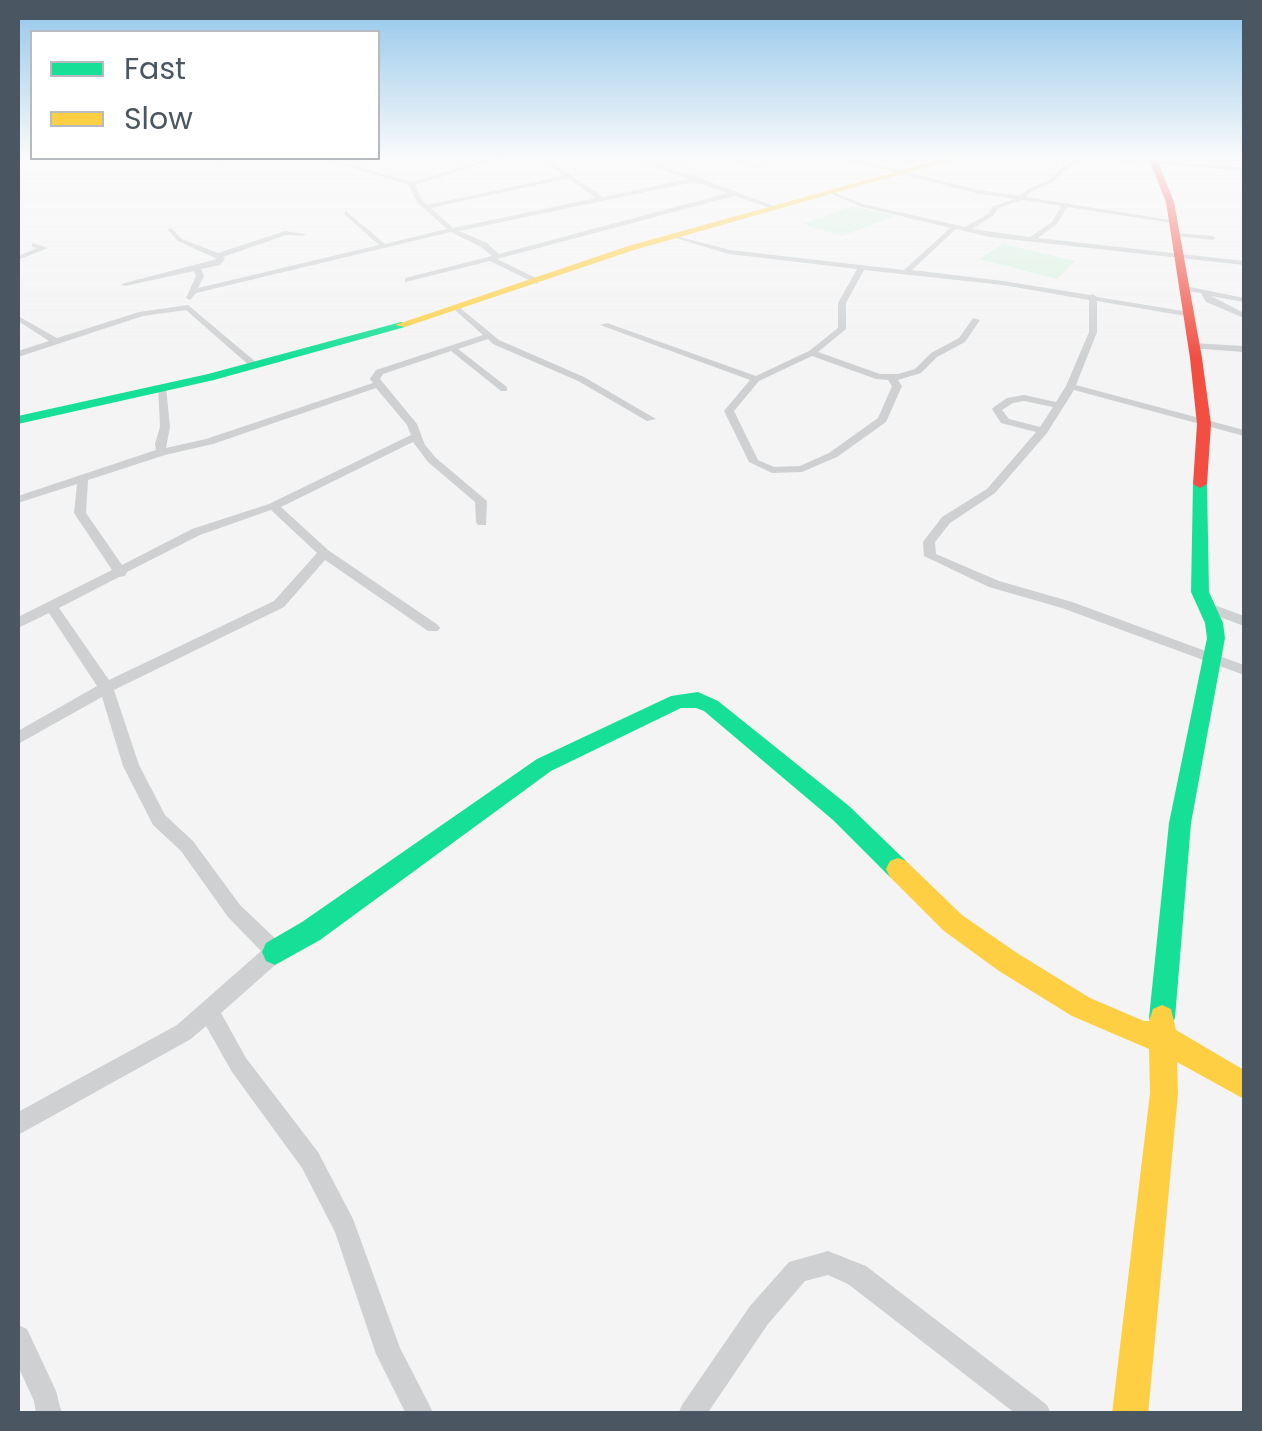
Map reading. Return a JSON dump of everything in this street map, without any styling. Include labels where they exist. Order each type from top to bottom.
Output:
[{"type":"street","points":[[361,226],[382,244]]},
{"type":"street","points":[[447,226],[484,245],[494,257],[537,282]]},
{"type":"street","points":[[192,292],[248,282],[382,244],[473,226]]},
{"type":"street","points":[[408,280],[613,226]]},
{"type":"street","points":[[18,420],[254,365],[460,309],[711,226]]},
{"type":"street","points":[[945,226],[1032,239],[1213,238]]},
{"type":"street","points":[[965,230],[972,226]]},
{"type":"street","points":[[1032,239],[1052,226]]},
{"type":"street","points":[[1135,226],[1244,264]]},
{"type":"street","points":[[1130,1414],[1164,1093],[1161,1038],[1180,823],[1213,656],[1214,623],[1200,580],[1204,424],[1173,226]]},
{"type":"street","points":[[907,271],[954,228]]},
{"type":"street","points":[[170,230],[180,240],[218,256],[286,233],[302,234]]},
{"type":"street","points":[[674,236],[729,252],[1093,296],[1186,314]]},
{"type":"street","points":[[18,258],[44,248],[35,245]]},
{"type":"street","points":[[126,284],[217,263],[221,259],[218,256]]},
{"type":"street","points":[[862,267],[842,303],[842,328],[812,354],[756,379],[730,407],[731,417],[748,442],[754,462],[786,472],[802,470],[832,456],[882,420],[897,386],[892,378]]},
{"type":"street","points":[[188,307],[200,276],[197,268]]},
{"type":"street","points":[[1185,288],[1244,300]]},
{"type":"street","points":[[1208,293],[1209,300],[1244,316]]},
{"type":"street","points":[[1093,296],[1093,332],[1071,386],[1044,431],[991,491],[946,520],[929,542],[930,556],[994,584],[1213,656],[1244,670]]},
{"type":"street","points":[[18,354],[142,314],[188,307],[254,365]]},
{"type":"street","points":[[460,309],[489,336],[581,379],[651,419]]},
{"type":"street","points":[[18,318],[56,342]]},
{"type":"street","points":[[812,354],[892,378],[918,371],[934,355],[962,340],[976,320]]},
{"type":"street","points":[[604,325],[670,345],[756,379]]},
{"type":"street","points":[[482,522],[481,501],[439,468],[420,446],[412,424],[378,384],[379,372],[489,336]]},
{"type":"street","points":[[1193,346],[1244,348]]},
{"type":"street","points":[[453,349],[504,388]]},
{"type":"street","points":[[18,500],[162,452],[209,442],[378,384]]},
{"type":"street","points":[[1071,386],[1244,433]]},
{"type":"street","points":[[162,387],[162,452]]},
{"type":"street","points":[[1044,431],[1005,420],[997,409],[1010,400],[1024,398],[1058,405]]},
{"type":"street","points":[[18,623],[196,532],[273,506],[418,436]]},
{"type":"street","points":[[83,481],[80,513],[120,573]]},
{"type":"street","points":[[273,506],[324,552],[433,628]]},
{"type":"street","points":[[18,738],[106,688],[279,604],[324,552]]},
{"type":"street","points":[[1206,606],[1244,621]]},
{"type":"street","points":[[52,607],[106,688],[131,766],[159,820],[187,846],[234,911],[275,952]]},
{"type":"street","points":[[18,1124],[184,1032],[275,952],[311,931],[544,764],[678,701],[698,700],[841,813],[953,923],[1081,1007],[1161,1038],[1244,1085]]},
{"type":"street","points":[[208,1010],[239,1065],[310,1160],[345,1227],[389,1354],[421,1414]]},
{"type":"street","points":[[691,1414],[759,1315],[798,1272],[828,1264],[857,1276],[1038,1414]]},
{"type":"street","points":[[18,1338],[47,1400],[49,1414]]},
{"type":"green space","points":[[809,226],[869,226],[843,236]]},
{"type":"green space","points":[[1003,244],[1075,261],[1057,279],[979,259]]},
{"type":"traffic: fast","points":[[18,420],[210,377],[401,325]]},
{"type":"traffic: fast","points":[[1162,1018],[1180,823],[1216,638],[1214,623],[1200,592],[1200,484]]},
{"type":"traffic: fast","points":[[275,952],[311,931],[544,765],[678,701],[698,700],[711,706],[841,813],[898,869]]},
{"type":"traffic: slow","points":[[401,325],[631,248],[711,226]]},
{"type":"traffic: slow","points":[[898,869],[953,923],[1008,962],[1081,1007],[1143,1034],[1161,1037],[1244,1085]]},
{"type":"traffic: slow","points":[[1130,1414],[1164,1093],[1162,1018]]},
{"type":"traffic: jam","points":[[1174,226],[1204,424],[1200,484]]}]
